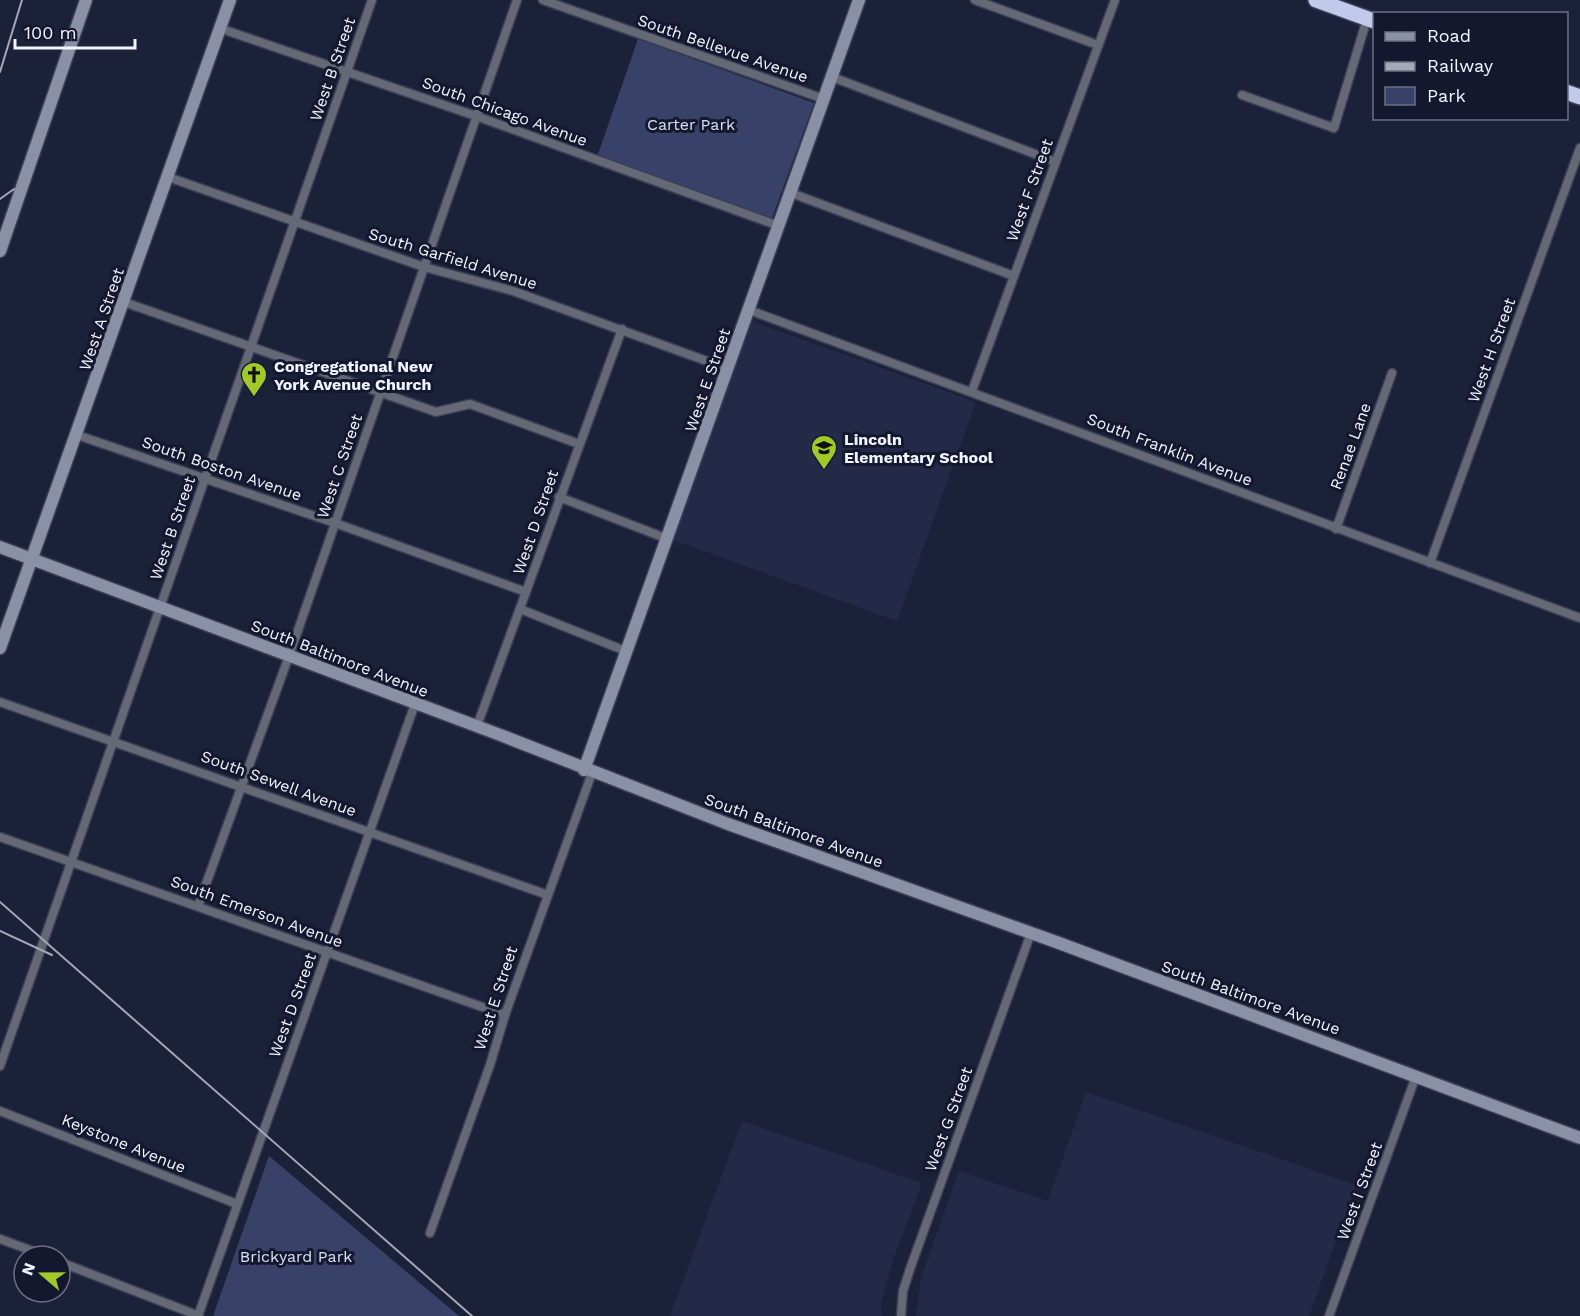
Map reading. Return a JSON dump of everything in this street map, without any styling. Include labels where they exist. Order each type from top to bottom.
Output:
[{"type":"highway","points":[[1316,0],[1371,20]]},
{"type":"street","points":[[0,251],[86,0]]},
{"type":"street","name":"West A Street","points":[[0,648],[230,0]]},
{"type":"street","name":"West B Street","points":[[0,1066],[372,0]]},
{"type":"street","name":"West C Street","points":[[198,906],[289,656],[517,0]]},
{"type":"street","name":"South Bellevue Avenue","points":[[543,0],[824,99]]},
{"type":"street","name":"West E Street","points":[[430,1233],[480,1095],[628,652],[860,0]]},
{"type":"street","points":[[975,0],[1098,45]]},
{"type":"street","name":"West F Street","points":[[972,391],[1115,0]]},
{"type":"street","points":[[1242,95],[1334,128],[1371,20]]},
{"type":"street","name":"South Chicago Avenue","points":[[219,28],[476,116],[779,226]]},
{"type":"street","name":"South Bellevue Avenue","points":[[832,77],[1056,162]]},
{"type":"street","name":"West H Street","points":[[1431,563],[1580,148]]},
{"type":"street","name":"South Garfield Avenue","points":[[168,177],[424,267],[513,291],[729,369]]},
{"type":"street","points":[[791,193],[1014,276]]},
{"type":"street","points":[[124,302],[436,412],[470,404],[579,444]]},
{"type":"street","name":"South Franklin Avenue","points":[[749,310],[1580,618]]},
{"type":"street","name":"West D Street","points":[[477,726],[622,329]]},
{"type":"street","name":"Renae Lane","points":[[1336,529],[1392,373]]},
{"type":"street","name":"South Boston Avenue","points":[[77,435],[335,523],[526,592]]},
{"type":"street","points":[[559,497],[668,539]]},
{"type":"street","name":"South Baltimore Avenue","points":[[0,547],[477,726],[588,771],[1580,1138]]},
{"type":"street","points":[[520,609],[628,652]]},
{"type":"street","name":"South Sewell Avenue","points":[[0,702],[548,895]]},
{"type":"street","name":"West D Street","points":[[198,1316],[415,704]]},
{"type":"street","name":"South Emerson Avenue","points":[[0,837],[505,1015]]},
{"type":"street","name":"West G Street","points":[[901,1316],[906,1280],[1030,933]]},
{"type":"street","name":"West I Street","points":[[1329,1316],[1416,1076]]},
{"type":"street","name":"Keystone Avenue","points":[[0,1111],[237,1204]]},
{"type":"street","points":[[72,1267],[198,1316]]},
{"type":"shaded area","name":"Lincoln Elementary School","points":[[751,321],[976,402],[897,621],[671,539]]},
{"type":"shaded area","points":[[1086,1092],[1356,1185],[1309,1316],[916,1316],[921,1278],[959,1171],[1048,1201]]},
{"type":"shaded area","points":[[742,1121],[922,1183],[893,1260],[881,1303],[882,1316],[670,1316]]},
{"type":"green space","name":"Carter Park","points":[[638,39],[814,103],[772,218],[597,157]]},
{"type":"green space","name":"Brickyard Park","points":[[269,1156],[459,1316],[213,1316]]},
{"type":"railway","points":[[0,72],[22,0]]},
{"type":"railway","points":[[0,199],[14,189]]},
{"type":"railway","points":[[0,902],[472,1316]]},
{"type":"railway","points":[[0,931],[52,955]]},
{"type":"place","name":"Congregational New York Avenue Church","points":[[254,398]]},
{"type":"place","name":"Lincoln Elementary School","points":[[824,471]]}]
